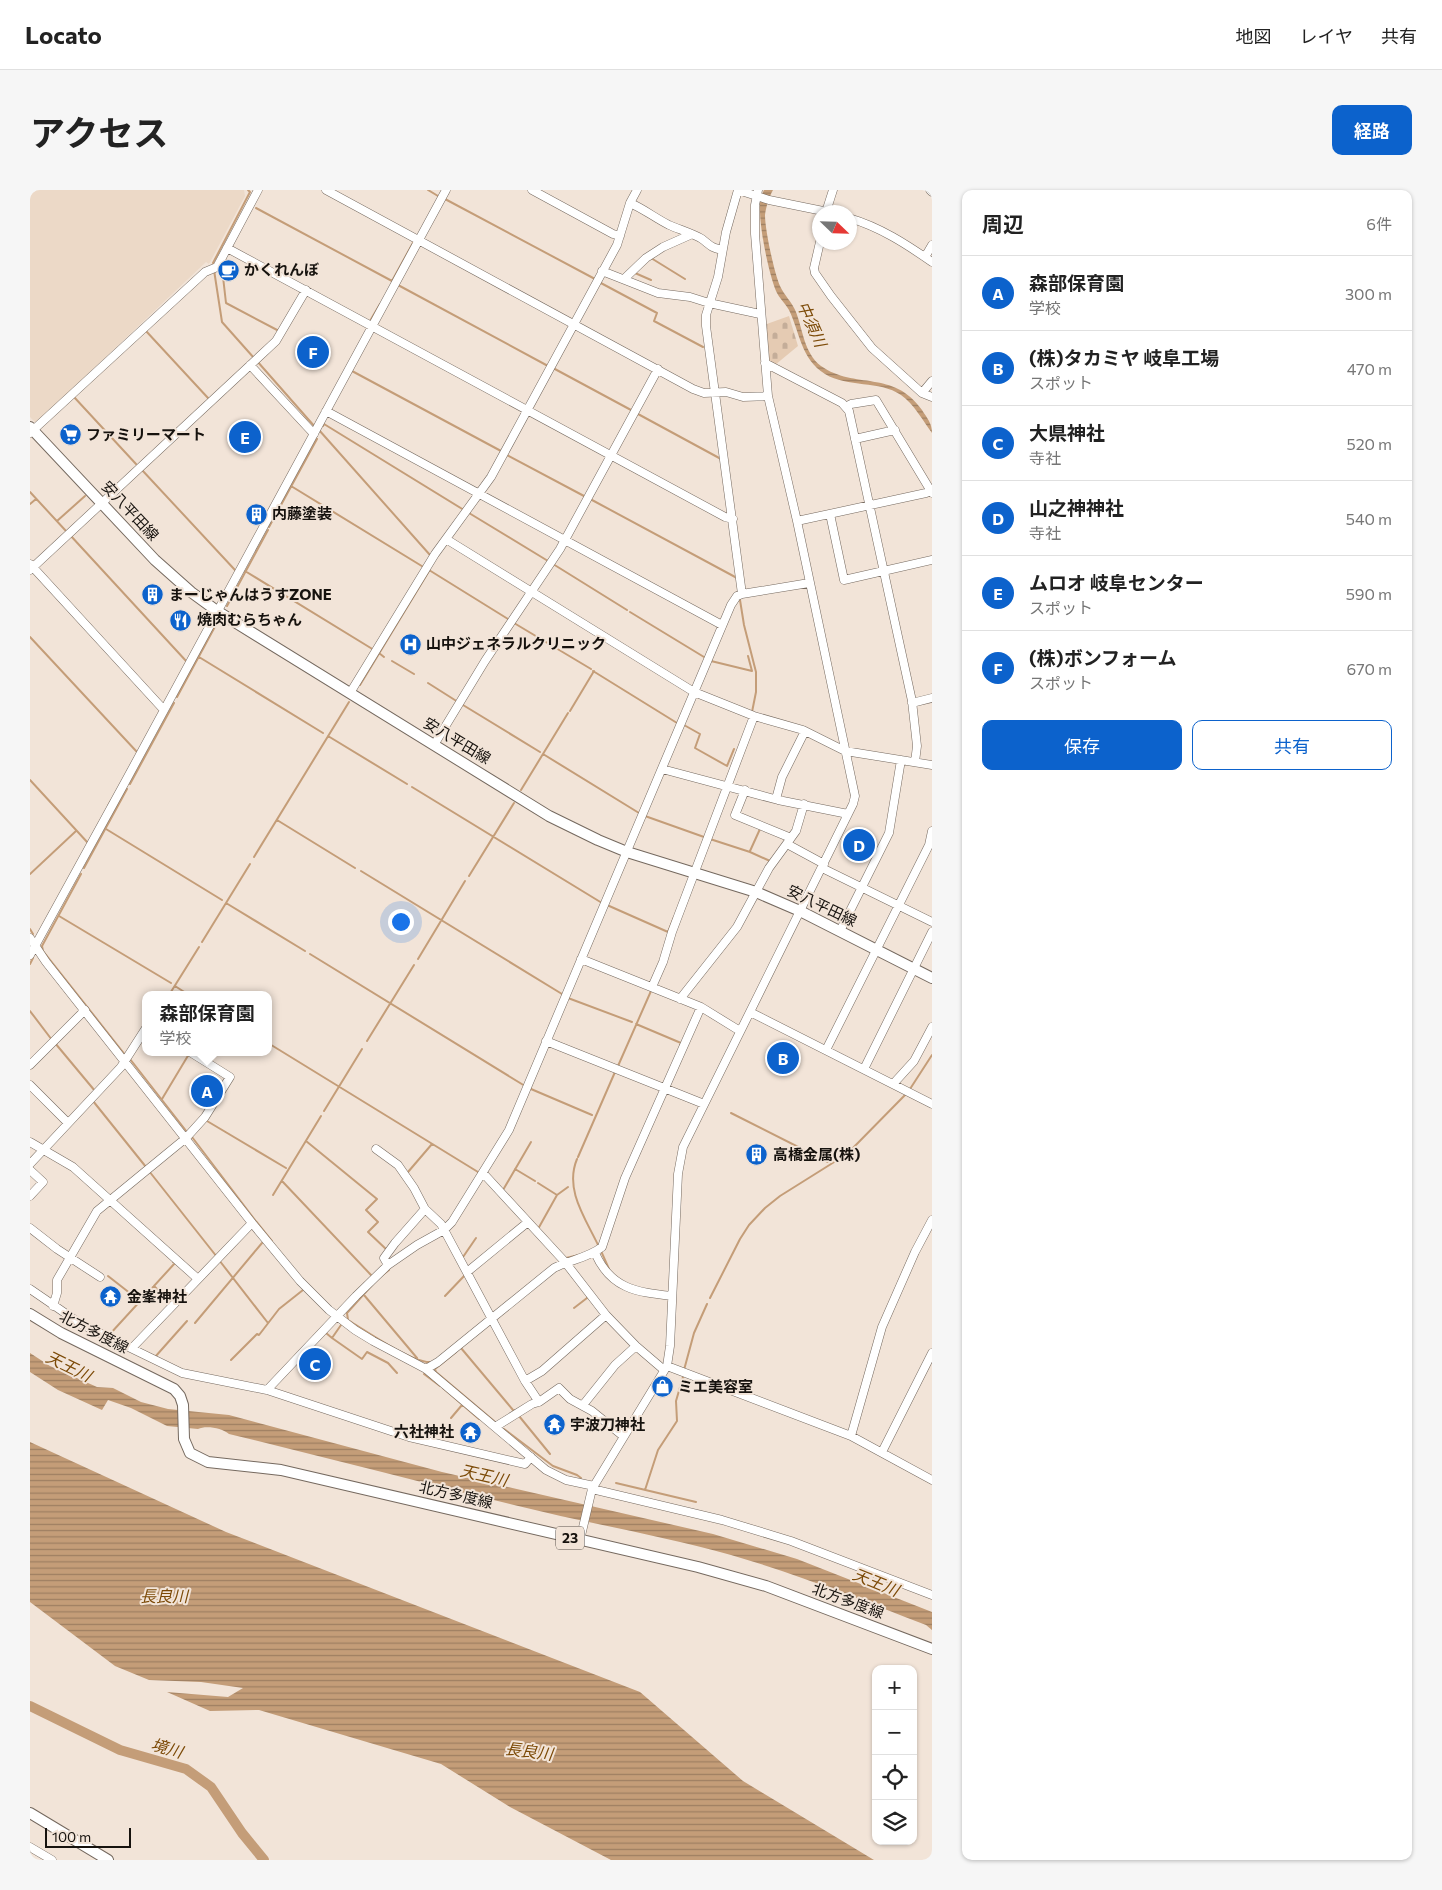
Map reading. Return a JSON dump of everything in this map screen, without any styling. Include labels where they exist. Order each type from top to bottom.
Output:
[{"type":"main road","name":"安八平田線","points":[[31,430],[162,567],[217,611],[549,816],[627,852],[756,892],[800,911],[932,978]]},
{"type":"main road","name":"北方多度線","points":[[30,1314],[61,1333],[169,1386],[180,1396],[183,1405],[184,1440],[190,1453],[208,1462],[281,1470],[582,1535],[766,1586],[901,1636],[932,1650]]},
{"type":"main road","points":[[30,1813],[108,1860]]},
{"type":"street","points":[[31,430],[213,268],[227,248],[258,190]]},
{"type":"street","points":[[326,190],[693,389],[704,393],[726,392],[743,398],[768,396]]},
{"type":"street","points":[[30,955],[446,190]]},
{"type":"street","points":[[532,190],[620,236]]},
{"type":"street","points":[[350,693],[446,539],[490,477],[620,236],[630,203],[637,190]]},
{"type":"street","points":[[742,594],[706,315],[718,277],[722,250],[738,190],[758,194],[770,200],[812,209]]},
{"type":"street","points":[[829,205],[833,190]]},
{"type":"street","points":[[582,1535],[592,1491],[623,1436],[666,1368],[670,1346],[680,1161],[684,1147],[740,1030],[823,866],[853,804],[855,796],[768,396],[760,314],[754,215],[758,194]]},
{"type":"street","points":[[630,203],[646,210],[651,216],[666,224],[701,239],[708,246],[722,250]]},
{"type":"street","points":[[857,220],[872,225],[932,262]]},
{"type":"street","points":[[624,279],[646,258],[663,247],[690,235]]},
{"type":"street","points":[[925,257],[932,245]]},
{"type":"street","points":[[227,248],[733,519]]},
{"type":"street","points":[[818,250],[814,268],[815,273],[863,338],[922,393],[932,397]]},
{"type":"street","points":[[602,271],[658,293],[690,297],[709,304],[760,314]]},
{"type":"street","points":[[164,710],[31,567],[282,334],[306,290]]},
{"type":"street","points":[[254,362],[316,431]]},
{"type":"street","points":[[766,362],[847,406],[912,703],[917,746],[915,762]]},
{"type":"street","points":[[434,745],[564,540],[658,369]]},
{"type":"street","points":[[922,393],[932,381]]},
{"type":"street","points":[[796,521],[932,492],[876,400],[847,406]]},
{"type":"street","points":[[326,411],[722,625]]},
{"type":"street","points":[[855,439],[895,430]]},
{"type":"street","points":[[830,514],[844,580],[932,560]]},
{"type":"street","points":[[446,539],[694,692],[754,716],[805,731],[845,751],[932,765]]},
{"type":"street","points":[[267,1390],[388,1265],[417,1245],[444,1230],[452,1222],[509,1130],[731,605],[737,596],[742,594],[809,583]]},
{"type":"street","points":[[912,703],[932,698]]},
{"type":"street","points":[[652,987],[754,716]]},
{"type":"street","points":[[776,799],[782,777],[805,731]]},
{"type":"street","points":[[840,931],[891,826],[901,760]]},
{"type":"street","points":[[662,769],[776,799],[848,814]]},
{"type":"street","points":[[745,790],[735,814],[789,841],[823,866],[862,888],[932,922]]},
{"type":"street","points":[[680,999],[731,936],[769,868],[796,831],[804,804]]},
{"type":"street","points":[[826,1050],[929,845],[932,832]]},
{"type":"street","points":[[864,1068],[932,932]]},
{"type":"street","points":[[30,938],[252,1223],[300,1281],[338,1317],[373,1341],[426,1369],[556,1476],[583,1485],[592,1491],[722,1520],[784,1538],[932,1595]]},
{"type":"street","points":[[581,959],[701,1007],[740,1030]]},
{"type":"street","points":[[426,1369],[438,1362],[554,1268],[565,1262],[594,1253],[602,1247],[625,1178],[701,1007]]},
{"type":"street","points":[[30,1065],[85,1010]]},
{"type":"street","points":[[750,1012],[894,1083],[932,1104]]},
{"type":"street","points":[[894,1083],[914,1061],[932,1027]]},
{"type":"street","points":[[30,1164],[125,1061],[142,1034]]},
{"type":"street","points":[[546,1041],[704,1104]]},
{"type":"street","points":[[53,1306],[57,1294],[57,1280],[98,1211],[186,1138],[205,1117],[230,1077],[196,1056]]},
{"type":"street","points":[[30,1085],[68,1123]]},
{"type":"street","points":[[30,1142],[73,1167],[198,1279]]},
{"type":"street","points":[[376,1149],[398,1165],[414,1188],[424,1209],[441,1224],[525,1381],[540,1402]]},
{"type":"street","points":[[30,1170],[43,1182],[30,1196]]},
{"type":"street","points":[[483,1173],[565,1262],[606,1315],[636,1346],[666,1368],[851,1436],[932,1480]]},
{"type":"street","points":[[388,1265],[384,1258],[424,1209]]},
{"type":"street","points":[[851,1436],[882,1327],[915,1252],[932,1220]]},
{"type":"street","points":[[467,1272],[528,1222]]},
{"type":"street","points":[[132,1348],[252,1223]]},
{"type":"street","points":[[30,1228],[100,1277]]},
{"type":"street","points":[[594,1253],[618,1284],[640,1292],[672,1296]]},
{"type":"street","points":[[30,1289],[81,1324],[182,1373],[267,1390],[409,1437],[520,1464],[525,1464],[531,1457]]},
{"type":"street","points":[[525,1381],[542,1371],[606,1315]]},
{"type":"street","points":[[582,1406],[615,1365],[636,1346]]},
{"type":"street","points":[[882,1452],[932,1353]]},
{"type":"street","points":[[495,1427],[532,1404],[540,1402],[559,1388],[570,1399],[592,1411],[623,1436]]},
{"type":"street","points":[[30,1847],[52,1860]]},
{"type":"shaded area","points":[[30,190],[244,190],[245,196],[209,264],[206,262],[36,423],[30,417]]},
{"type":"green space","points":[[789,316],[798,346],[775,365],[769,362],[764,325]]},
{"type":"water","points":[[764,190],[773,190],[768,202],[765,222],[775,271],[782,289],[796,312],[807,348],[815,361],[834,373],[886,384],[899,389],[911,397],[922,410],[930,423],[932,433],[914,408],[901,395],[883,387],[834,378],[825,374],[811,361],[802,345],[789,310],[776,291],[770,272],[758,202]]},
{"type":"water","name":"天王川","points":[[30,1353],[50,1366],[97,1387],[113,1388],[141,1402],[168,1409],[229,1415],[442,1472],[713,1534],[797,1559],[932,1612],[932,1630],[926,1625],[829,1588],[731,1555],[478,1496],[229,1434],[218,1429],[167,1426],[131,1408],[108,1400],[102,1410],[58,1390],[30,1372]]},
{"type":"water","name":"長良川","points":[[30,1442],[226,1532],[640,1692],[743,1781],[874,1860],[611,1860],[510,1807],[441,1764],[259,1710],[210,1711],[167,1692],[228,1697],[243,1688],[201,1682],[149,1680],[115,1666],[30,1602]]},
{"type":"waterway","points":[[214,265],[213,263],[250,192],[248,190]]},
{"type":"waterway","points":[[428,190],[438,196]]},
{"type":"waterway","points":[[445,199],[595,279]]},
{"type":"waterway","points":[[256,208],[392,281],[414,241]]},
{"type":"waterway","points":[[651,258],[685,279]]},
{"type":"waterway","points":[[226,260],[222,268],[226,303],[279,331]]},
{"type":"waterway","points":[[214,270],[222,322],[254,358]]},
{"type":"waterway","points":[[635,273],[651,280]]},
{"type":"waterway","points":[[599,282],[657,313],[654,321],[703,347]]},
{"type":"waterway","points":[[398,285],[548,366]]},
{"type":"waterway","points":[[370,321],[380,304]]},
{"type":"waterway","points":[[146,331],[208,398]]},
{"type":"waterway","points":[[257,361],[315,427]]},
{"type":"waterway","points":[[553,368],[631,410]]},
{"type":"waterway","points":[[352,371],[501,451]]},
{"type":"waterway","points":[[74,397],[136,464]]},
{"type":"waterway","points":[[638,414],[721,459]]},
{"type":"waterway","points":[[323,426],[324,424],[464,510]]},
{"type":"waterway","points":[[319,430],[430,555]]},
{"type":"waterway","points":[[269,527],[317,439]]},
{"type":"waterway","points":[[507,455],[584,496]]},
{"type":"waterway","points":[[142,470],[235,570]]},
{"type":"waterway","points":[[291,486],[425,568]]},
{"type":"waterway","points":[[30,492],[66,531]]},
{"type":"waterway","points":[[57,521],[85,496]]},
{"type":"waterway","points":[[30,504],[36,499]]},
{"type":"waterway","points":[[592,500],[737,578]]},
{"type":"waterway","points":[[469,513],[548,561]]},
{"type":"waterway","points":[[227,606],[268,530]]},
{"type":"waterway","points":[[70,535],[187,662]]},
{"type":"waterway","points":[[553,564],[627,610]]},
{"type":"waterway","points":[[429,570],[508,619]]},
{"type":"waterway","points":[[245,571],[374,650]]},
{"type":"waterway","points":[[360,685],[429,571]]},
{"type":"waterway","points":[[740,600],[744,625],[756,672],[756,692],[752,712]]},
{"type":"waterway","points":[[630,612],[704,657]]},
{"type":"waterway","points":[[177,697],[218,621]]},
{"type":"waterway","points":[[514,623],[591,669]]},
{"type":"waterway","points":[[30,637],[137,752]]},
{"type":"waterway","points":[[379,653],[384,657]]},
{"type":"waterway","points":[[711,661],[752,671],[748,656]]},
{"type":"waterway","points":[[199,657],[323,733]]},
{"type":"waterway","points":[[392,661],[414,674]]},
{"type":"waterway","points":[[593,671],[677,723]]},
{"type":"waterway","points":[[570,711],[594,671]]},
{"type":"waterway","points":[[428,683],[458,702]]},
{"type":"waterway","points":[[254,857],[349,702]]},
{"type":"waterway","points":[[130,784],[174,703]]},
{"type":"waterway","points":[[463,705],[540,752]]},
{"type":"waterway","points":[[521,790],[568,713]]},
{"type":"waterway","points":[[684,725],[700,734],[695,748],[727,766],[734,749]]},
{"type":"waterway","points":[[328,736],[407,784]]},
{"type":"waterway","points":[[543,754],[639,813]]},
{"type":"waterway","points":[[30,780],[88,843]]},
{"type":"waterway","points":[[412,787],[602,903]]},
{"type":"waterway","points":[[84,868],[127,789]]},
{"type":"waterway","points":[[108,806],[112,799]]},
{"type":"waterway","points":[[469,876],[514,803]]},
{"type":"waterway","points":[[645,816],[704,837]]},
{"type":"waterway","points":[[277,820],[355,868]]},
{"type":"waterway","points":[[106,829],[222,900]]},
{"type":"waterway","points":[[750,851],[760,829]]},
{"type":"waterway","points":[[30,874],[76,831]]},
{"type":"waterway","points":[[710,839],[750,852],[770,861],[769,863]]},
{"type":"waterway","points":[[202,942],[250,864]]},
{"type":"waterway","points":[[361,871],[562,994]]},
{"type":"waterway","points":[[81,874],[42,946],[43,951],[126,1056]]},
{"type":"waterway","points":[[418,959],[465,881]]},
{"type":"waterway","points":[[226,903],[305,951]]},
{"type":"waterway","points":[[607,905],[668,932],[674,917]]},
{"type":"waterway","points":[[59,916],[171,983]]},
{"type":"waterway","points":[[30,929],[33,934]]},
{"type":"waterway","points":[[172,991],[199,947]]},
{"type":"waterway","points":[[310,954],[525,1086]]},
{"type":"waterway","points":[[30,964],[33,958]]},
{"type":"waterway","points":[[367,1041],[414,965]]},
{"type":"waterway","points":[[175,986],[183,991]]},
{"type":"waterway","points":[[618,1066],[651,991]]},
{"type":"waterway","points":[[568,998],[632,1022]]},
{"type":"waterway","points":[[30,1011],[52,1040]]},
{"type":"waterway","points":[[636,1024],[681,1043],[680,1045]]},
{"type":"waterway","points":[[55,1043],[95,1091]]},
{"type":"waterway","points":[[272,1045],[478,1172],[478,1174]]},
{"type":"waterway","points":[[324,1111],[362,1049]]},
{"type":"waterway","points":[[910,1089],[932,1055]]},
{"type":"waterway","points":[[162,1099],[188,1056]]},
{"type":"waterway","points":[[130,1059],[187,1132]]},
{"type":"waterway","points":[[578,1157],[615,1072]]},
{"type":"waterway","points":[[531,1089],[592,1115]]},
{"type":"waterway","points":[[710,1298],[740,1239],[749,1225],[765,1208],[780,1196],[847,1154],[907,1093]]},
{"type":"waterway","points":[[93,1101],[146,1167]]},
{"type":"waterway","points":[[731,1113],[828,1162]]},
{"type":"waterway","points":[[273,1195],[321,1116]]},
{"type":"waterway","points":[[207,1121],[286,1168]]},
{"type":"waterway","points":[[192,1137],[255,1220]]},
{"type":"waterway","points":[[306,1141],[377,1199],[366,1210],[378,1222],[368,1232],[387,1250]]},
{"type":"waterway","points":[[503,1190],[531,1142]]},
{"type":"waterway","points":[[408,1172],[432,1144]]},
{"type":"waterway","points":[[577,1159],[573,1182],[575,1193],[578,1204],[599,1247]]},
{"type":"waterway","points":[[515,1169],[535,1181]]},
{"type":"waterway","points":[[149,1171],[217,1257]]},
{"type":"waterway","points":[[282,1181],[371,1275]]},
{"type":"waterway","points":[[538,1183],[557,1195]]},
{"type":"waterway","points":[[538,1229],[557,1195],[568,1187]]},
{"type":"waterway","points":[[256,1221],[272,1241]]},
{"type":"waterway","points":[[463,1257],[476,1238]]},
{"type":"waterway","points":[[195,1323],[262,1243]]},
{"type":"waterway","points":[[601,1251],[609,1269]]},
{"type":"waterway","points":[[566,1258],[579,1255]]},
{"type":"waterway","points":[[219,1260],[268,1323]]},
{"type":"waterway","points":[[109,1334],[175,1263],[173,1262]]},
{"type":"waterway","points":[[380,1277],[389,1270]]},
{"type":"waterway","points":[[445,1296],[465,1275]]},
{"type":"waterway","points":[[108,1276],[140,1301]]},
{"type":"waterway","points":[[373,1284],[347,1313],[348,1320],[401,1352],[413,1358],[431,1362]]},
{"type":"waterway","points":[[154,1286],[172,1304]]},
{"type":"waterway","points":[[231,1360],[257,1334],[259,1335],[279,1309],[303,1290]]},
{"type":"waterway","points":[[364,1295],[417,1358]]},
{"type":"waterway","points":[[574,1308],[587,1298],[587,1295]]},
{"type":"waterway","points":[[684,1370],[694,1333],[707,1304]]},
{"type":"waterway","points":[[155,1357],[187,1321]]},
{"type":"waterway","points":[[341,1325],[332,1338],[362,1359],[367,1352],[388,1363],[397,1373]]},
{"type":"waterway","points":[[326,1333],[332,1338]]},
{"type":"waterway","points":[[461,1348],[513,1410],[516,1411]]},
{"type":"waterway","points":[[456,1352],[435,1369],[436,1372],[494,1421]]},
{"type":"waterway","points":[[424,1374],[440,1386]]},
{"type":"waterway","points":[[645,1490],[658,1450],[677,1421],[676,1401],[683,1377]]},
{"type":"waterway","points":[[443,1388],[479,1419]]},
{"type":"waterway","points":[[451,1418],[462,1405]]},
{"type":"waterway","points":[[519,1416],[550,1454]]},
{"type":"waterway","points":[[504,1429],[553,1466],[581,1478]]},
{"type":"waterway","points":[[616,1483],[696,1502]]},
{"type":"waterway","name":"境川","points":[[30,1706],[120,1750],[186,1769],[211,1787],[242,1833],[264,1860]]},
{"type":"place","name":"かくれんぼ","points":[[228,270]]},
{"type":"place","name":"(株)ボンフォーム","points":[[313,352]]},
{"type":"place","name":"ファミリーマート","points":[[70,435]]},
{"type":"place","name":"ムロオ 岐阜センター","points":[[245,437]]},
{"type":"place","name":"内藤塗装","points":[[256,514]]},
{"type":"place","name":"まーじゃんはうすZONE","points":[[153,595]]},
{"type":"place","name":"焼肉むらちゃん","points":[[181,620]]},
{"type":"place","name":"山中ジェネラルクリニック","points":[[410,644]]},
{"type":"place","name":"山之神神社","points":[[859,845]]},
{"type":"place","name":"(株)タカミヤ 岐阜工場","points":[[783,1058]]},
{"type":"place","name":"森部保育園","points":[[207,1091]]},
{"type":"place","name":"高橋金属(株)","points":[[757,1155]]},
{"type":"place","name":"金峯神社","points":[[111,1297]]},
{"type":"place","name":"大県神社","points":[[315,1364]]},
{"type":"place","name":"ミエ美容室","points":[[662,1387]]},
{"type":"place","name":"宇波刀神社","points":[[554,1425]]},
{"type":"place","name":"六社神社","points":[[470,1432]]},
{"type":"water label","name":"中須川","points":[[812,324]]}]
